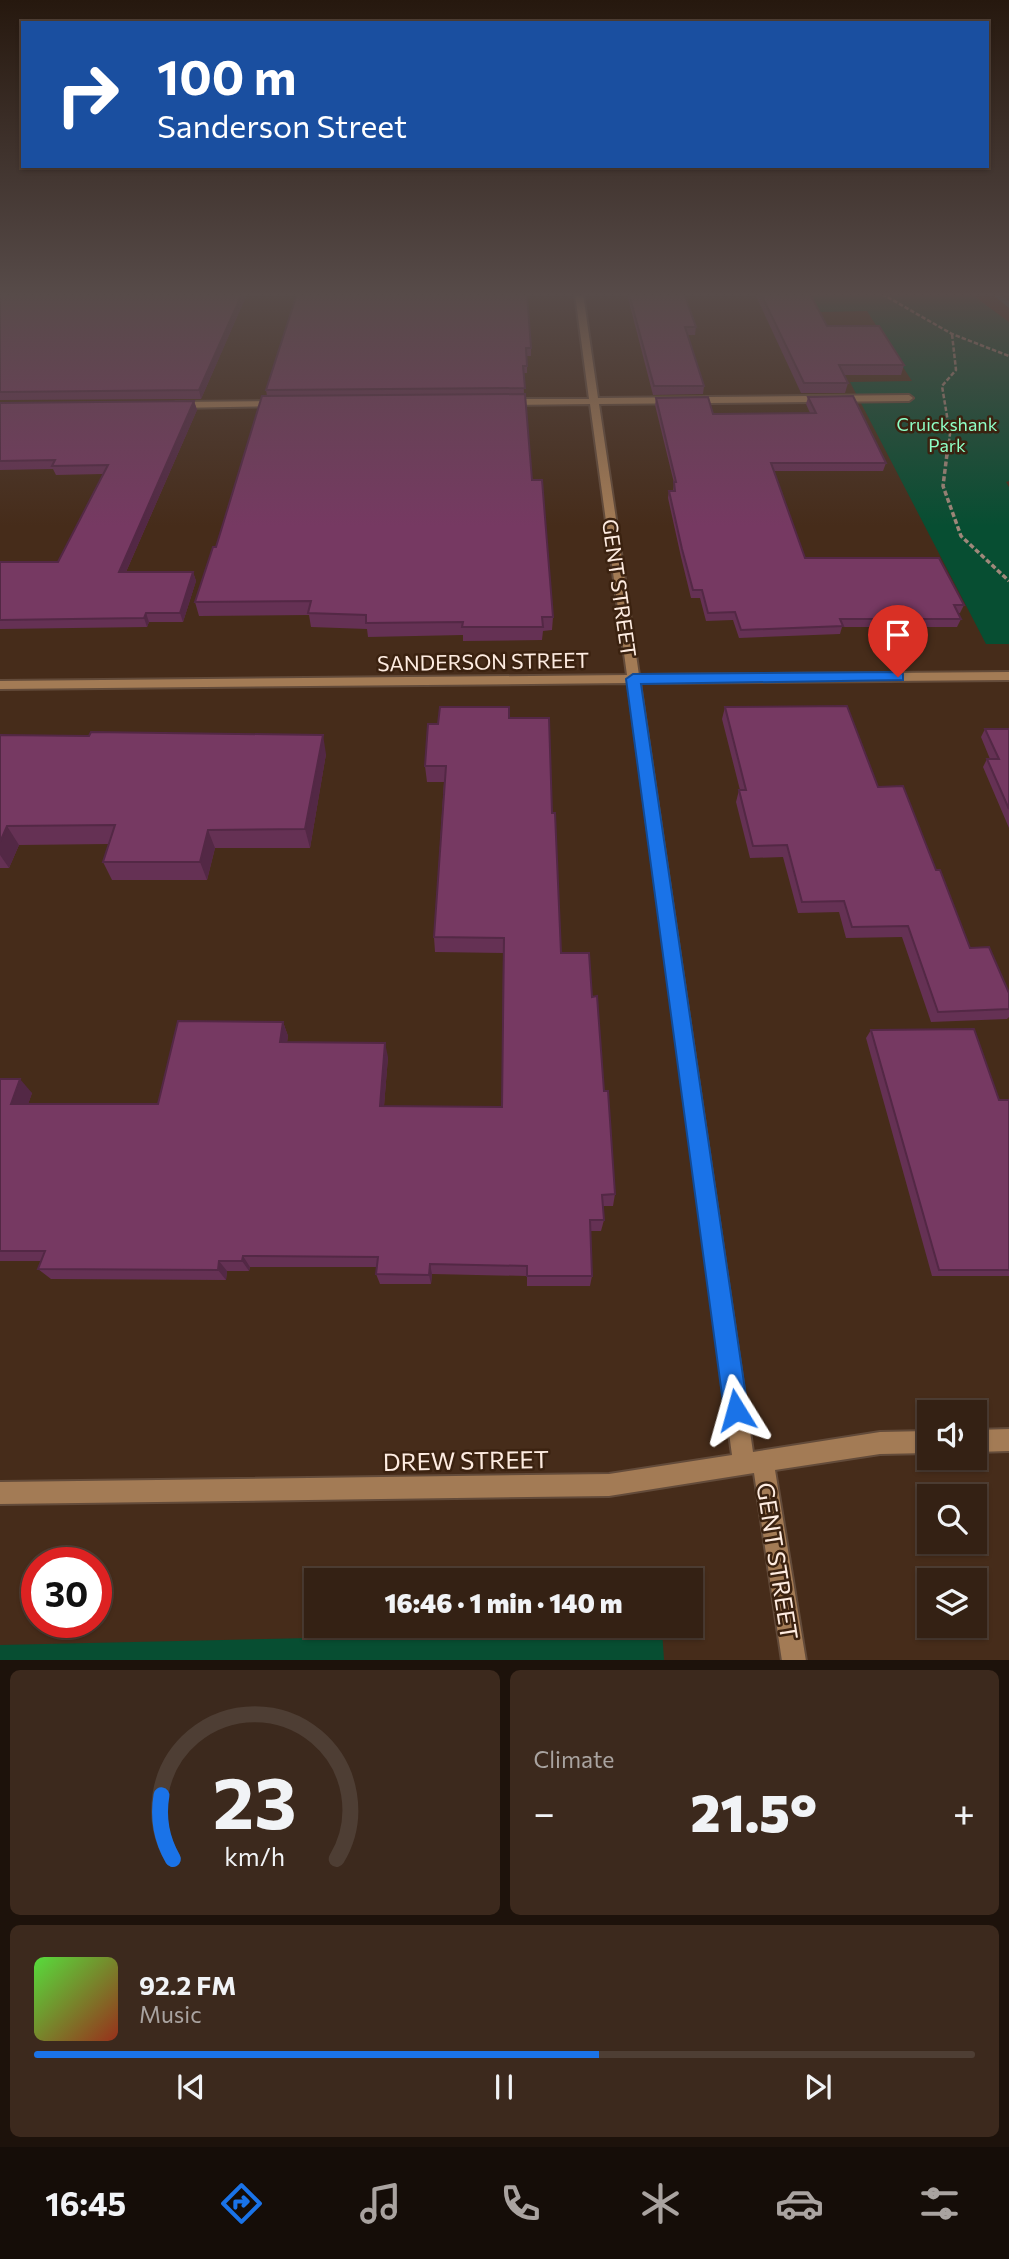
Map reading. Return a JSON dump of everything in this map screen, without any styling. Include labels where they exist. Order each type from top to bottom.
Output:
[{"type":"street","name":"GENT STREET","points":[[589,371],[633,679],[753,1462],[794,1660]]},
{"type":"street","points":[[494,402],[909,398]]},
{"type":"street","points":[[165,405],[288,404]]},
{"type":"street","name":"SANDERSON STREET","points":[[0,685],[1009,676]]},
{"type":"street","points":[[987,1441],[1009,1440]]},
{"type":"street","name":"DREW STREET","points":[[0,1493],[609,1485],[880,1443],[917,1442]]},
{"type":"path","points":[[955,371],[942,386],[950,433],[943,486],[961,536],[1009,581]]},
{"type":"green space","name":"Cruickshank Park","points":[[906,371],[1009,371],[1009,481],[1006,482],[1009,487],[1009,644],[986,644],[850,382],[912,381]]},
{"type":"green space","points":[[309,1638],[663,1638],[664,1660],[0,1660],[0,1645]]},
{"type":"building","points":[[0,371],[207,371],[199,390],[0,392]]},
{"type":"building","points":[[272,371],[523,371],[525,388],[266,390]]},
{"type":"building","points":[[650,371],[699,371],[704,386],[654,386]]},
{"type":"building","points":[[798,371],[842,371],[848,383],[804,383]]},
{"type":"building","points":[[525,394],[532,480],[542,480],[553,617],[542,617],[543,627],[462,627],[463,622],[366,623],[366,615],[308,613],[311,601],[195,602],[213,547],[216,547],[262,396]]},
{"type":"building","points":[[853,396],[886,463],[771,463],[805,558],[939,558],[964,605],[954,605],[961,619],[840,619],[843,626],[741,630],[735,612],[708,613],[702,590],[693,590],[682,549],[669,491],[675,491],[676,482],[656,398],[708,397],[713,414],[816,413],[808,397]]},
{"type":"building","points":[[194,401],[119,572],[193,572],[180,613],[146,613],[144,618],[0,620],[0,562],[58,562],[108,465],[52,466],[55,460],[0,461],[0,403]]},
{"type":"building","points":[[847,706],[878,787],[903,786],[970,948],[989,947],[1009,993],[1009,1009],[938,1012],[908,926],[852,927],[844,901],[802,902],[787,845],[753,846],[739,790],[746,790],[725,707]]},
{"type":"building","points":[[440,707],[509,707],[509,718],[549,718],[561,953],[589,953],[592,997],[597,996],[604,1091],[608,1091],[615,1194],[602,1195],[604,1220],[590,1220],[592,1276],[527,1276],[527,1266],[430,1264],[429,1275],[376,1274],[378,1257],[243,1256],[242,1261],[219,1261],[218,1270],[38,1269],[45,1251],[0,1251],[0,1079],[20,1079],[11,1104],[158,1104],[178,1021],[283,1022],[280,1042],[385,1043],[380,1106],[502,1107],[504,938],[434,937],[446,766],[425,766],[428,724],[438,724]]},
{"type":"building","points":[[985,729],[1009,729],[1009,809],[987,759],[999,759]]},
{"type":"building","points":[[91,732],[323,735],[305,829],[208,830],[200,862],[103,862],[115,825],[7,826],[0,842],[0,735],[89,736]]},
{"type":"building","points":[[974,1029],[999,1100],[1009,1100],[1009,1270],[939,1270],[871,1030]]},
{"type":"route","points":[[736,1410],[633,679],[898,677]]}]
